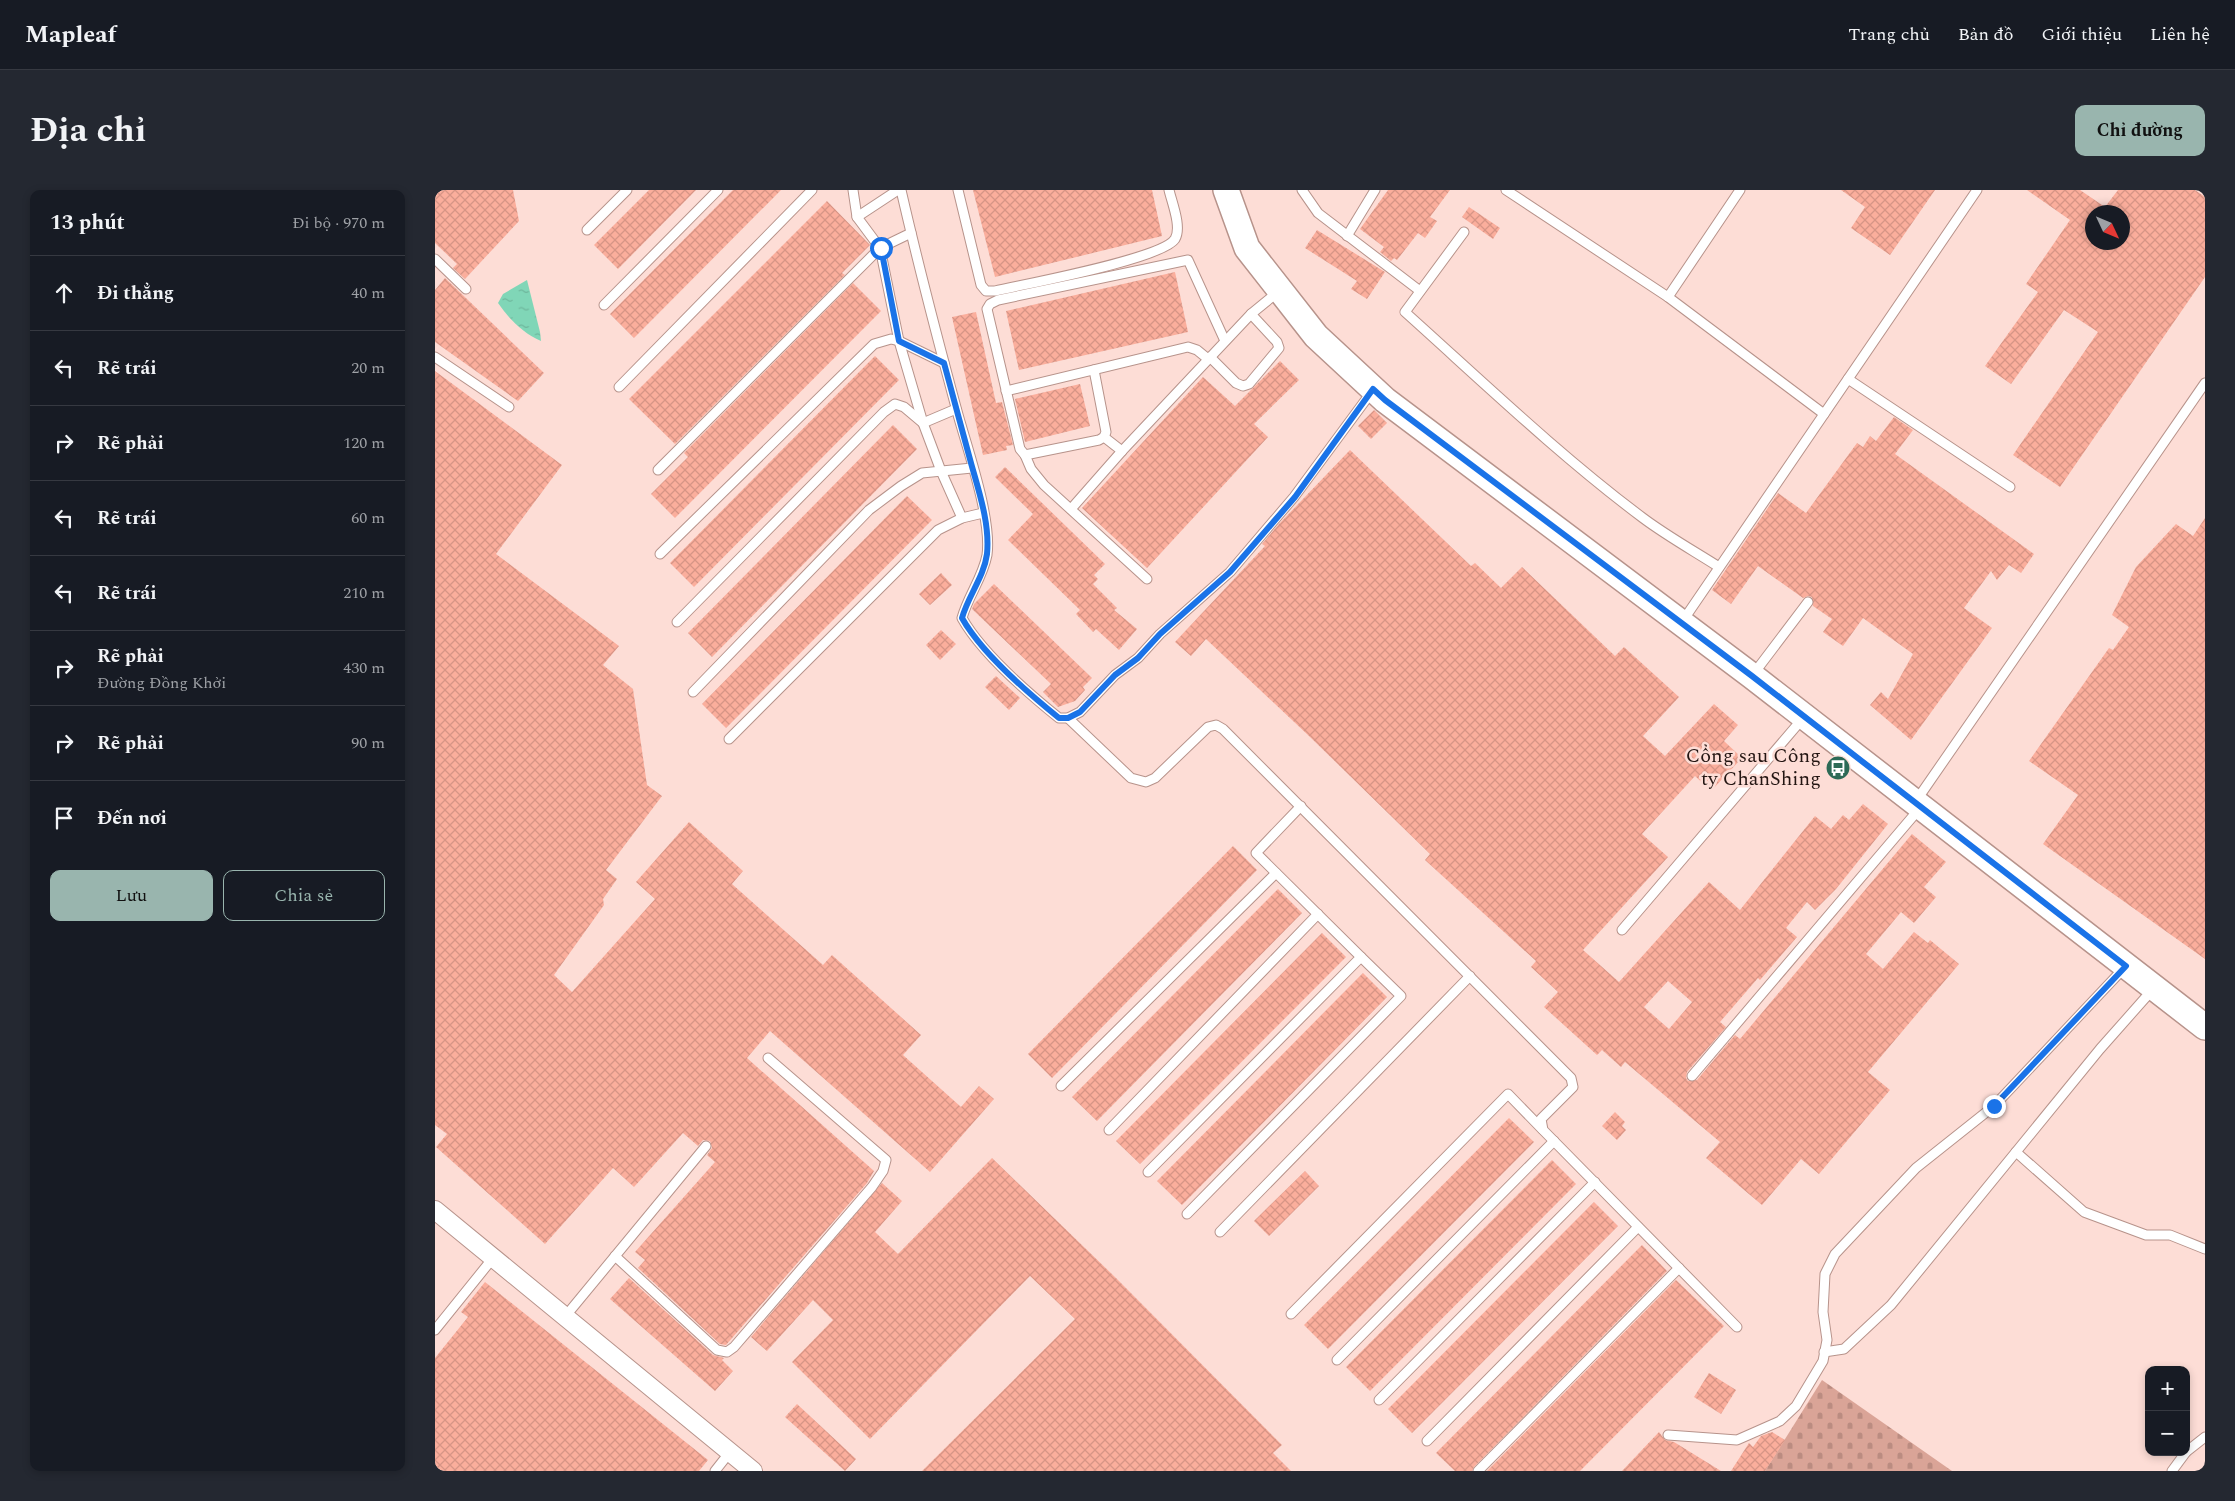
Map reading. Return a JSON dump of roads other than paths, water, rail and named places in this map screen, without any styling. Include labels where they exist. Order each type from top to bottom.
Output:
[{"type":"main road","points":[[1226,190],[1247,248],[1316,336],[1373,389],[1680,624],[1752,676],[2205,1027]]},
{"type":"street","points":[[435,1210],[564,1318],[753,1471]]},
{"type":"lane","points":[[587,230],[627,190]]},
{"type":"lane","points":[[604,305],[718,190]]},
{"type":"lane","points":[[619,387],[812,190]]},
{"type":"lane","points":[[853,190],[857,217],[881,248],[899,341],[923,422],[941,471],[962,518]]},
{"type":"lane","points":[[857,217],[900,190],[972,468],[987,535],[987,554],[984,566],[965,605],[962,618],[970,634],[1034,698],[1059,718],[1068,718],[1080,712],[1115,675],[1138,658],[1160,634],[1230,572],[1295,497],[1373,389]]},
{"type":"lane","points":[[958,190],[981,285],[986,291],[995,291],[1136,258],[1167,246],[1175,238],[1178,230],[1169,190]]},
{"type":"lane","points":[[1302,190],[1319,213],[1420,291]]},
{"type":"lane","points":[[1347,236],[1375,190]]},
{"type":"lane","points":[[1505,190],[1667,297],[1824,414]]},
{"type":"lane","points":[[1667,297],[1740,190]]},
{"type":"lane","points":[[1680,624],[1977,190]]},
{"type":"lane","points":[[1464,232],[1405,312],[1499,396],[1643,518],[1719,567]]},
{"type":"lane","points":[[658,470],[881,248],[911,233]]},
{"type":"lane","points":[[435,259],[466,289]]},
{"type":"lane","points":[[1147,579],[1035,474],[1020,449],[987,309],[990,304],[998,300],[1188,260],[1225,341]]},
{"type":"lane","points":[[1071,508],[1225,341],[1251,314],[1273,296]]},
{"type":"lane","points":[[1006,390],[1189,347],[1209,358],[1243,386],[1249,384],[1279,348],[1277,342],[1251,314]]},
{"type":"lane","points":[[660,554],[874,344],[891,339],[899,341],[944,363]]},
{"type":"lane","points":[[435,357],[509,407]]},
{"type":"lane","points":[[1025,455],[1099,440],[1104,437],[1106,432],[1094,370]]},
{"type":"lane","points":[[1847,379],[2010,486]]},
{"type":"lane","points":[[1692,1076],[1917,805],[2205,383]]},
{"type":"lane","points":[[677,622],[884,412],[895,404],[904,408],[923,422]]},
{"type":"lane","points":[[923,422],[956,409]]},
{"type":"lane","points":[[1104,437],[1122,451]]},
{"type":"lane","points":[[693,692],[869,510],[922,473],[972,468]]},
{"type":"lane","points":[[729,739],[938,530],[962,518],[983,513]]},
{"type":"lane","points":[[1752,676],[1808,602]]},
{"type":"lane","points":[[1622,930],[1804,717]]},
{"type":"lane","points":[[1068,718],[1131,778],[1146,782],[1155,778],[1208,727],[1216,725],[1223,729],[1573,1080],[1573,1087],[1541,1118],[1543,1130]]},
{"type":"lane","points":[[1187,1214],[1401,996],[1256,853],[1301,806]]},
{"type":"lane","points":[[1061,1086],[1276,873]]},
{"type":"lane","points":[[1109,1130],[1318,914]]},
{"type":"lane","points":[[1148,1172],[1361,957]]},
{"type":"lane","points":[[1668,1435],[1737,1440],[1781,1421],[1795,1406],[1823,1361],[1827,1340],[1823,1312],[1825,1274],[1835,1254],[1916,1168],[1994,1106],[2126,966]]},
{"type":"lane","points":[[1220,1232],[1470,976]]},
{"type":"lane","points":[[1825,1352],[1844,1349],[1891,1305],[2100,1049],[2154,988]]},
{"type":"lane","points":[[615,1256],[717,1350],[727,1352],[734,1347],[872,1187],[883,1171],[886,1160],[768,1058]]},
{"type":"lane","points":[[1291,1314],[1507,1094],[1737,1327]]},
{"type":"lane","points":[[1337,1360],[1553,1141]]},
{"type":"lane","points":[[564,1318],[706,1146]]},
{"type":"lane","points":[[2016,1152],[2084,1212],[2146,1235],[2170,1235],[2205,1250]]},
{"type":"lane","points":[[1379,1400],[1595,1182]]},
{"type":"lane","points":[[1427,1441],[1638,1227]]},
{"type":"lane","points":[[435,1330],[493,1258]]},
{"type":"lane","points":[[1478,1471],[1679,1268]]},
{"type":"lane","points":[[2190,1449],[2205,1437]]},
{"type":"lane","points":[[715,1471],[730,1452]]},
{"type":"lane","points":[[2172,1471],[2183,1456]]},
{"type":"water","points":[[527,280],[541,341],[517,325],[498,303],[503,294]]},
{"type":"place","name":"Cổng sau Công ty ChanShing","points":[[1838,768]]}]
